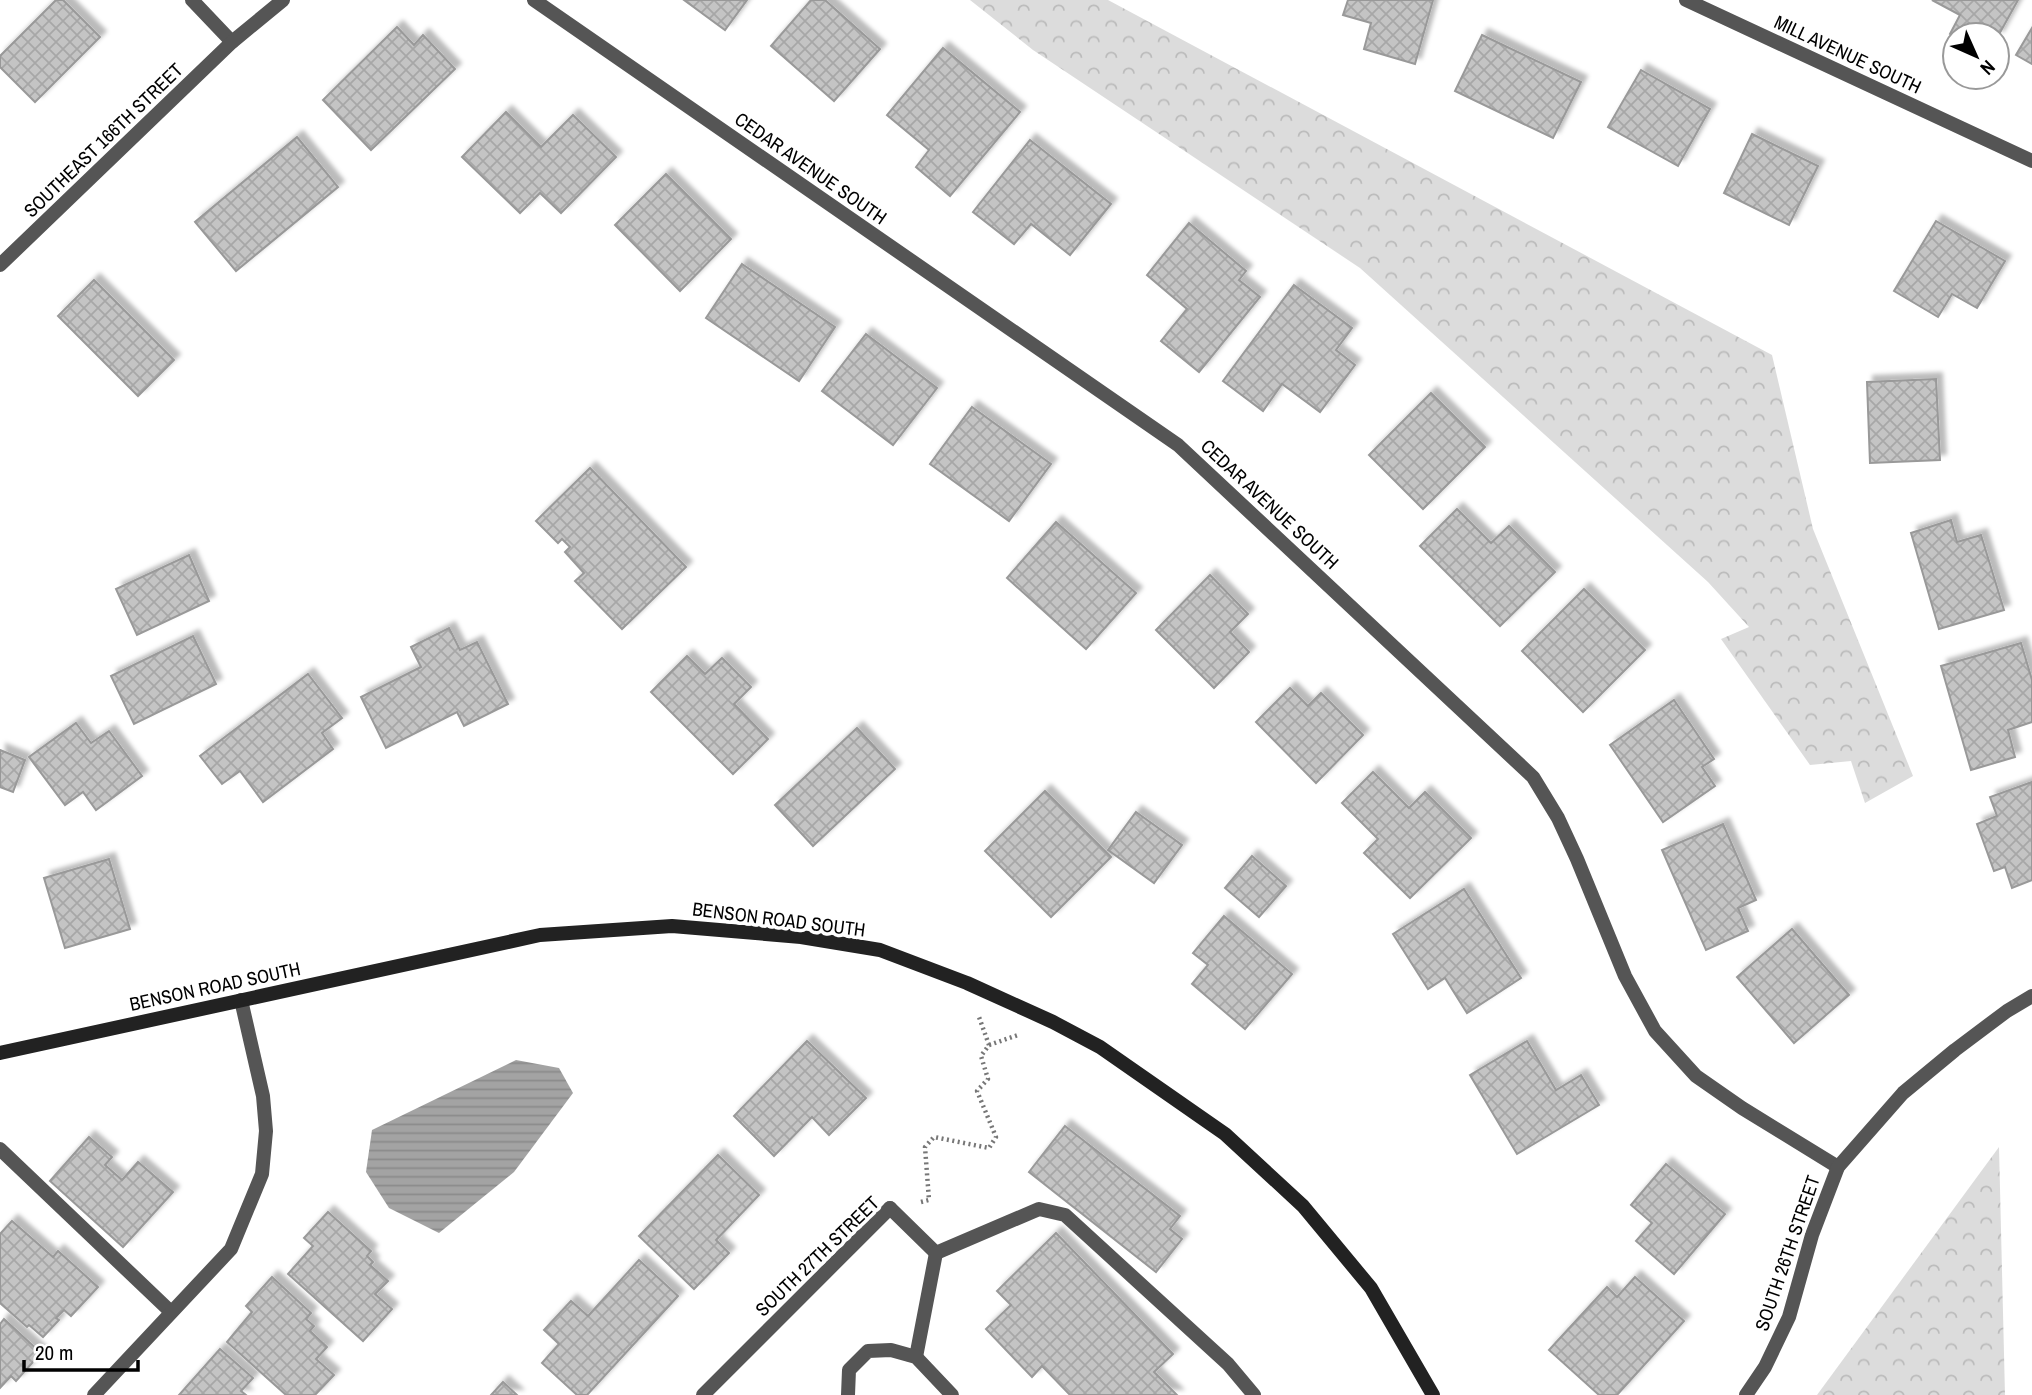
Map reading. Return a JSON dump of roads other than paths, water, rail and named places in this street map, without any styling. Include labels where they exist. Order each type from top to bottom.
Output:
[{"type":"street","points":[[192,0],[232,42],[283,0]]},
{"type":"street","name":"CEDAR AVENUE SOUTH","points":[[534,0],[1178,445],[1533,777],[1558,818],[1577,859],[1625,976],[1656,1031],[1696,1076],[1742,1108],[1838,1167]]},
{"type":"street","name":"MILL AVENUE SOUTH","points":[[1686,0],[2032,161]]},
{"type":"street","name":"SOUTHEAST 166TH STREET","points":[[0,265],[232,42]]},
{"type":"street","name":"BENSON ROAD SOUTH","points":[[0,1053],[540,934],[672,926],[801,937],[880,950],[967,983],[1100,1047],[1225,1133],[1303,1206],[1371,1288],[1433,1395]]},
{"type":"street","name":"SOUTH 26TH STREET","points":[[1746,1395],[1765,1367],[1789,1317],[1812,1235],[1838,1167],[1903,1093],[1955,1050],[2032,996]]},
{"type":"street","points":[[94,1395],[230,1249],[261,1174],[266,1131],[263,1096],[241,1000]]},
{"type":"street","points":[[0,1149],[172,1312]]},
{"type":"street","name":"SOUTH 27TH STREET","points":[[703,1395],[890,1208],[936,1253]]},
{"type":"street","points":[[916,1357],[936,1253],[1039,1209],[1065,1215],[1228,1364],[1254,1395]]},
{"type":"street","points":[[848,1395],[849,1370],[868,1351],[891,1350],[916,1357],[952,1395]]}]
